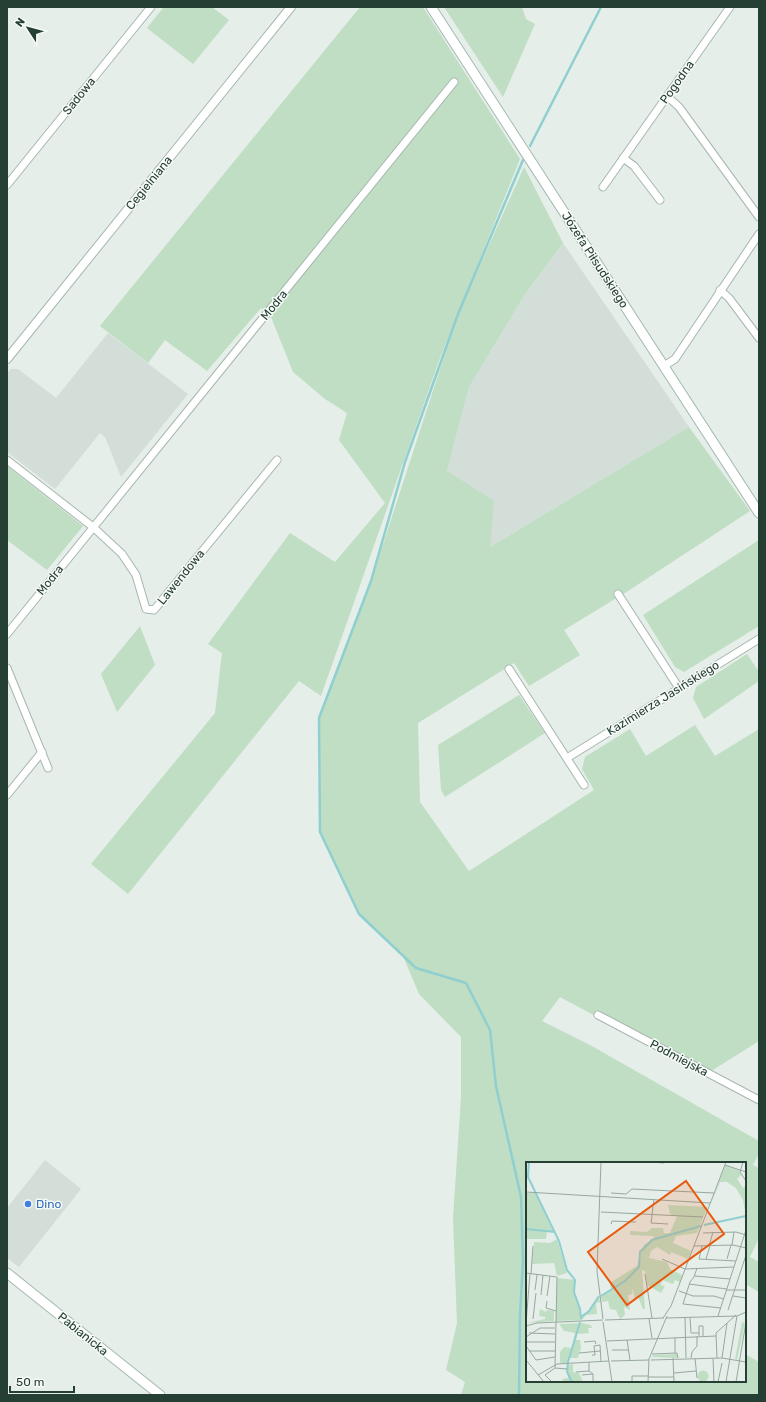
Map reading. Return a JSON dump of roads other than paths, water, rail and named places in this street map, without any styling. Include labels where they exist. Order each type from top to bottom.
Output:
[{"type":"main road","name":"Józefa Piłsudskiego","points":[[431,7],[759,512]]},
{"type":"main road","name":"Pabianicka","points":[[7,1274],[160,1395]]},
{"type":"street","name":"Sadowa","points":[[7,185],[151,7]]},
{"type":"street","name":"Cegielniana","points":[[7,359],[291,7]]},
{"type":"street","name":"Pogodna","points":[[602,187],[730,7]]},
{"type":"street","name":"Modra","points":[[7,634],[454,82]]},
{"type":"street","points":[[667,96],[679,107],[759,217]]},
{"type":"street","points":[[623,158],[634,166],[660,200]]},
{"type":"street","points":[[664,366],[675,359],[759,234]]},
{"type":"street","points":[[720,290],[729,298],[759,338]]},
{"type":"street","points":[[7,460],[94,527]]},
{"type":"street","name":"Lawendowa","points":[[94,527],[122,554],[136,575],[146,609],[154,610],[277,460]]},
{"type":"street","points":[[618,594],[679,688]]},
{"type":"street","name":"Kazimierza Jasińskiego","points":[[567,758],[759,640]]},
{"type":"street","points":[[7,668],[48,768]]},
{"type":"street","points":[[509,668],[584,785]]},
{"type":"street","points":[[7,795],[42,752]]},
{"type":"street","name":"Podmiejska","points":[[598,1015],[759,1100]]},
{"type":"waterway","points":[[530,146],[601,7]]},
{"type":"waterway","points":[[519,1395],[520,1315],[523,1261],[521,1197],[496,1086],[490,1030],[466,983],[416,968],[359,914],[320,832],[319,718],[371,581],[405,462],[458,314],[523,160]]},
{"type":"place","name":"Dino","points":[[28,1204]]}]
